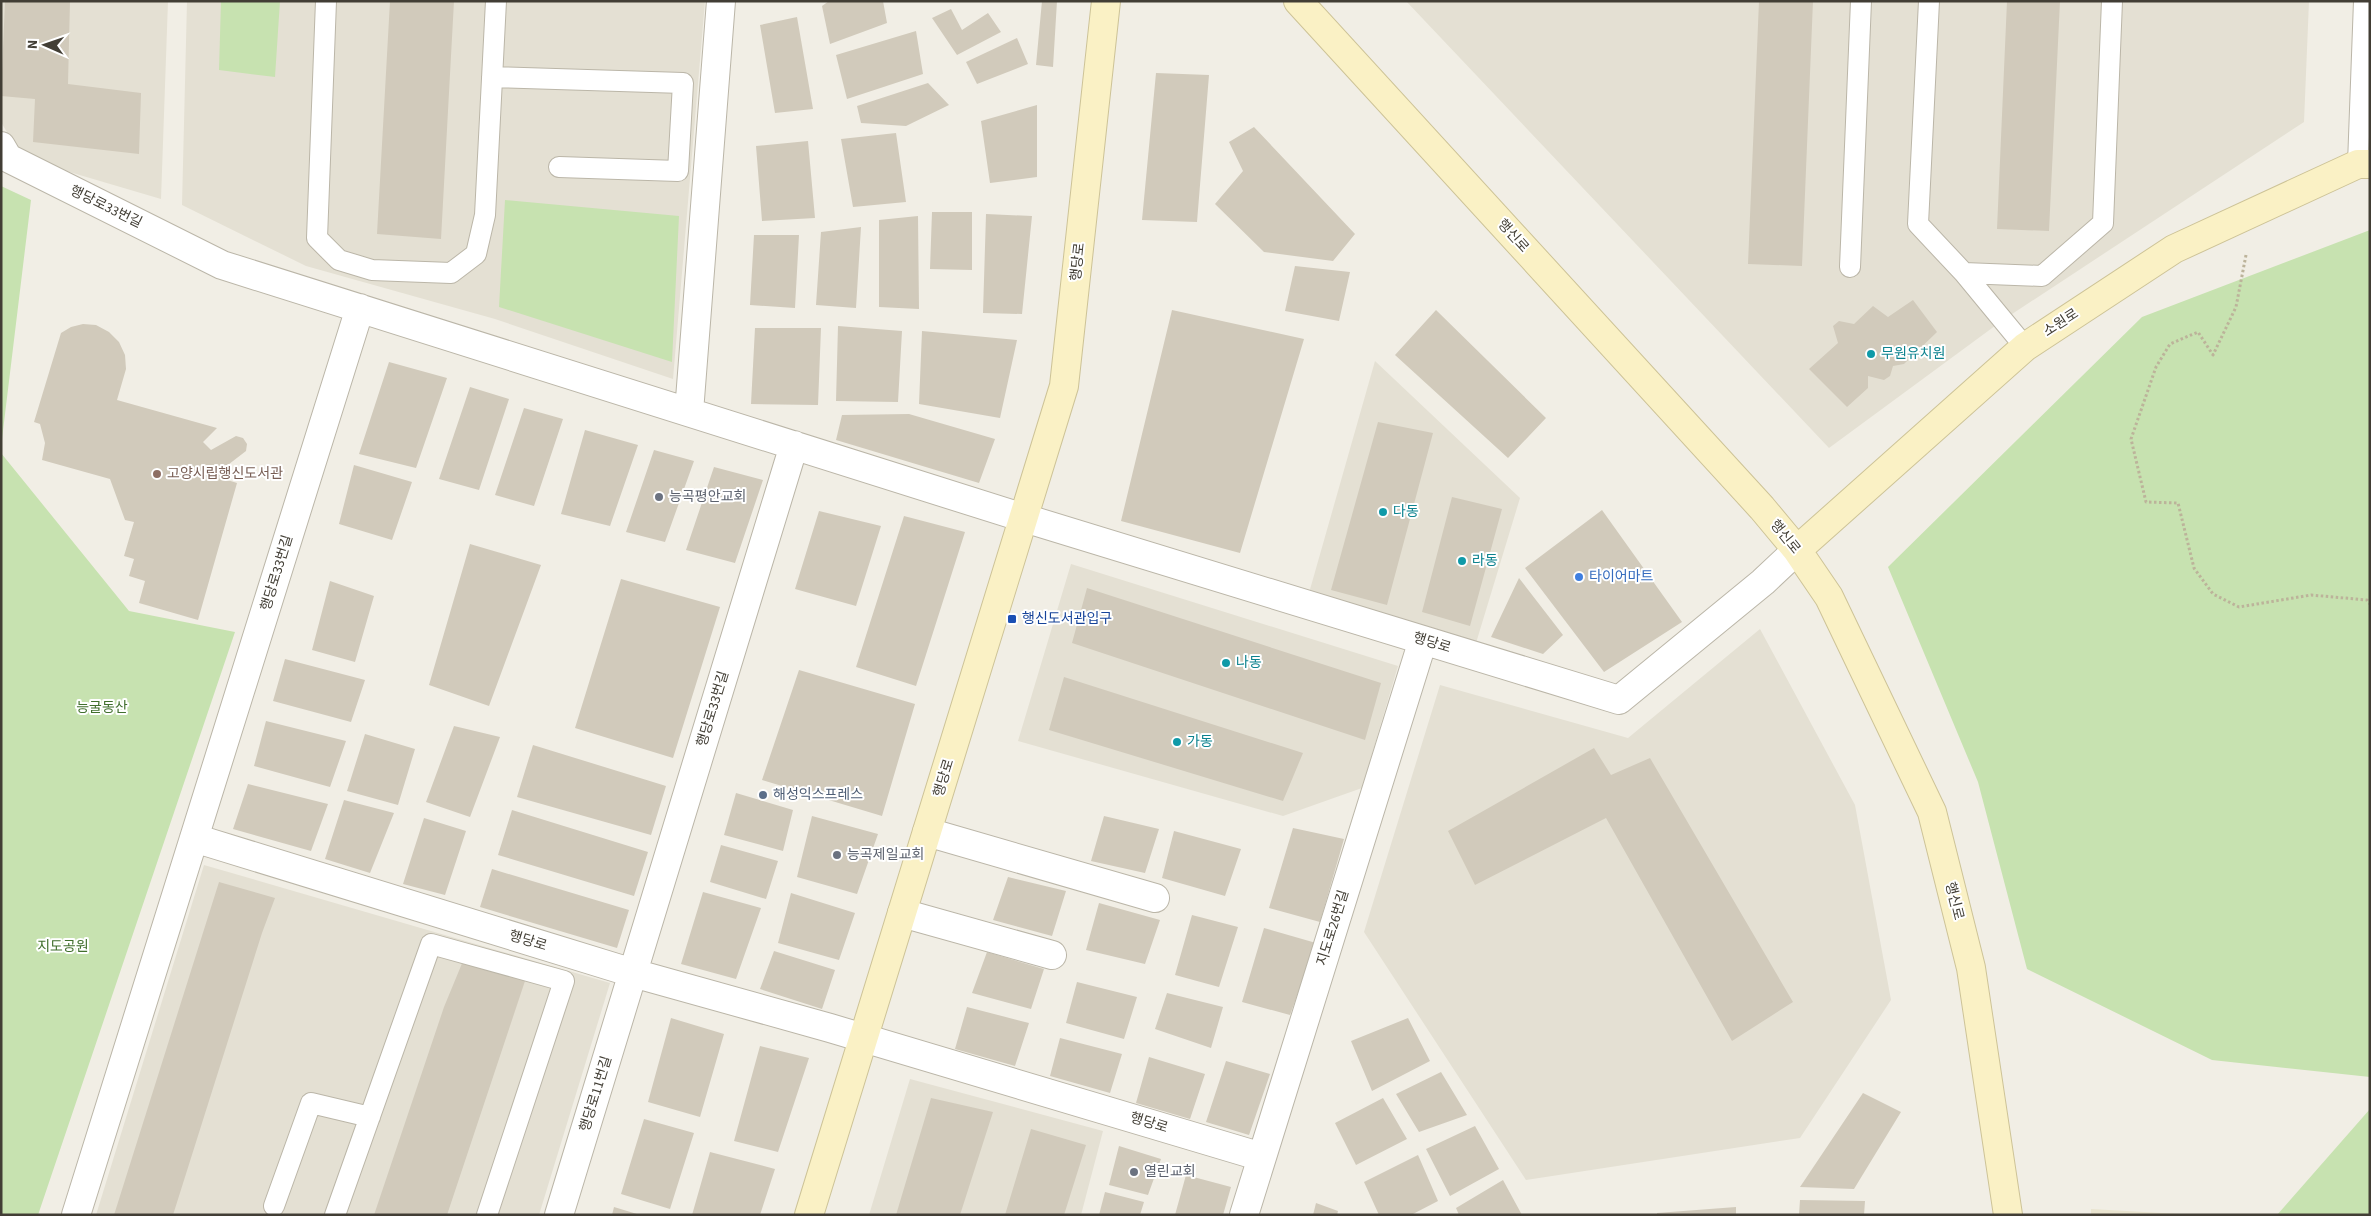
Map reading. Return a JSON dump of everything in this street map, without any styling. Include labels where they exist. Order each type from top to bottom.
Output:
[{"type":"main road","name":"행당로","points":[[809,1215],[1064,386],[1106,1]]},
{"type":"main road","name":"행신로","points":[[1298,1],[1762,508],[1797,550],[1829,597],[1932,812],[1971,968],[2008,1215]]},
{"type":"main road","name":"소원로","points":[[1797,550],[2025,347],[2174,249],[2364,164]]},
{"type":"street","points":[[689,412],[721,1]]},
{"type":"street","name":"행당로33번길","points":[[1,146],[8,158],[222,265],[1024,518]]},
{"type":"street","name":"행당로33번길","points":[[76,1215],[360,308]]},
{"type":"street","name":"행당로33번길","points":[[633,974],[794,445]]},
{"type":"street","name":"행당로","points":[[1024,518],[1619,700],[1763,582],[1797,550]]},
{"type":"street","name":"지도로26번길","points":[[1244,1215],[1423,640]]},
{"type":"street","points":[[927,832],[1155,898]]},
{"type":"street","name":"행당로","points":[[194,838],[633,974],[864,1038],[1262,1157]]},
{"type":"street","points":[[902,913],[1052,955]]},
{"type":"street","name":"행당로11번길","points":[[559,1215],[633,974]]},
{"type":"lane","points":[[326,1],[316,238],[339,260],[372,270],[451,273],[476,254],[485,215],[496,1]]},
{"type":"lane","points":[[1850,268],[1861,1]]},
{"type":"lane","points":[[1929,1],[1918,224],[1964,273],[2025,347]]},
{"type":"lane","points":[[1964,273],[2042,276],[2103,223],[2112,1]]},
{"type":"lane","points":[[2364,1],[2364,164]]},
{"type":"lane","points":[[492,77],[682,83],[678,172],[559,167]]},
{"type":"lane","points":[[335,1215],[431,944],[564,981],[487,1215]]},
{"type":"lane","points":[[274,1206],[311,1103],[370,1117]]},
{"type":"path","points":[[2246,255],[2236,308],[2213,356],[2198,332],[2170,344],[2156,368],[2131,439],[2146,502],[2178,504],[2194,568],[2213,594],[2239,607],[2311,594],[2367,600],[2370,604]]},
{"type":"shaded area","points":[[1,1],[168,1],[161,199],[22,158],[1,122]]},
{"type":"shaded area","points":[[187,1],[705,1],[673,379],[495,319],[306,266],[182,205]]},
{"type":"shaded area","points":[[1406,1],[2309,1],[2304,122],[2003,320],[1829,448]]},
{"type":"shaded area","points":[[1375,361],[1520,498],[1476,643],[1309,593]]},
{"type":"shaded area","points":[[1071,564],[1398,666],[1362,788],[1283,816],[1018,741]]},
{"type":"shaded area","points":[[1760,629],[1855,805],[1891,1000],[1800,1138],[1526,1180],[1364,932],[1440,685],[1628,738]]},
{"type":"shaded area","points":[[204,865],[610,983],[539,1215],[96,1215]]},
{"type":"shaded area","points":[[910,1079],[1103,1131],[1081,1215],[869,1215]]},
{"type":"shaded area","points":[[2091,1209],[2197,1215],[2091,1215]]},
{"type":"green space","points":[[221,1],[280,1],[275,77],[219,70]]},
{"type":"green space","points":[[1,186],[31,200],[1,447]]},
{"type":"green space","points":[[505,200],[679,216],[672,362],[499,307]]},
{"type":"green space","points":[[2370,230],[2370,1077],[2212,1060],[2027,969],[1978,782],[1888,567],[2142,317]]},
{"type":"green space","name":"능굴동산","points":[[1,453],[129,611],[235,632],[38,1215],[1,1215]]},
{"type":"green space","points":[[2370,1109],[2370,1215],[2277,1215]]},
{"type":"building","points":[[5,1],[70,1],[68,84],[141,93],[139,154],[33,142],[35,99],[1,96]]},
{"type":"building","points":[[390,1],[454,1],[441,239],[377,234]]},
{"type":"building","points":[[829,1],[883,1],[887,23],[830,44],[822,6]]},
{"type":"building","points":[[1042,1],[1057,1],[1053,67],[1036,65]]},
{"type":"building","points":[[1759,1],[1813,1],[1802,266],[1748,264]]},
{"type":"building","points":[[2007,1],[2060,1],[2049,231],[1997,229]]},
{"type":"building","points":[[951,9],[962,30],[988,13],[1001,32],[957,55],[932,18]]},
{"type":"building","points":[[797,17],[813,109],[775,113],[760,25]]},
{"type":"building","points":[[916,31],[923,74],[847,99],[836,55]]},
{"type":"building","points":[[1017,38],[1028,64],[977,84],[966,62]]},
{"type":"building","points":[[1156,73],[1209,75],[1197,222],[1142,220]]},
{"type":"building","points":[[928,83],[949,105],[906,126],[861,123],[857,106]]},
{"type":"building","points":[[1037,105],[1037,177],[990,183],[981,121]]},
{"type":"building","points":[[1254,127],[1355,234],[1333,261],[1264,252],[1215,204],[1243,171],[1229,142]]},
{"type":"building","points":[[896,133],[906,202],[853,207],[841,139]]},
{"type":"building","points":[[808,141],[815,218],[762,221],[756,146]]},
{"type":"building","points":[[932,212],[972,212],[972,270],[930,269]]},
{"type":"building","points":[[986,214],[1032,216],[1022,314],[983,313]]},
{"type":"building","points":[[918,216],[919,309],[879,307],[879,220]]},
{"type":"building","points":[[861,227],[856,308],[816,305],[821,232]]},
{"type":"building","points":[[754,235],[799,235],[795,308],[750,305]]},
{"type":"building","points":[[1295,266],[1350,272],[1339,321],[1285,311]]},
{"type":"building","name":"무원유치원","points":[[1913,300],[1937,332],[1904,364],[1893,366],[1890,376],[1884,380],[1868,376],[1868,388],[1847,407],[1809,369],[1838,343],[1833,326],[1839,321],[1854,324],[1873,306],[1888,317]]},
{"type":"building","points":[[1172,310],[1304,339],[1240,553],[1121,521]]},
{"type":"building","points":[[1436,310],[1546,418],[1508,458],[1395,355]]},
{"type":"building","name":"고양시립행신도서관","points":[[83,324],[96,325],[109,332],[119,342],[125,355],[126,369],[117,400],[217,428],[203,442],[211,450],[236,436],[243,438],[247,444],[246,451],[220,471],[221,478],[237,483],[198,620],[139,603],[145,581],[129,576],[134,559],[124,556],[134,522],[125,520],[110,479],[42,460],[45,443],[40,424],[34,422],[61,333],[71,327]]},
{"type":"building","points":[[838,326],[902,331],[898,402],[836,401]]},
{"type":"building","points":[[755,328],[821,328],[818,405],[751,404]]},
{"type":"building","points":[[922,331],[1017,340],[1000,418],[919,404]]},
{"type":"building","points":[[389,362],[447,378],[416,468],[359,454]]},
{"type":"building","points":[[470,387],[509,399],[479,490],[439,479]]},
{"type":"building","points":[[524,408],[563,419],[534,506],[495,495]]},
{"type":"building","points":[[909,414],[995,439],[979,483],[836,440],[842,415]]},
{"type":"building","name":"다동","points":[[1378,422],[1433,433],[1387,605],[1331,590]]},
{"type":"building","points":[[585,430],[638,445],[610,526],[561,514]]},
{"type":"building","name":"능곡평안교회","points":[[654,450],[694,461],[665,542],[626,532]]},
{"type":"building","points":[[354,465],[412,482],[392,540],[339,524]]},
{"type":"building","points":[[714,467],[763,480],[735,563],[686,550]]},
{"type":"building","name":"라동","points":[[1452,497],[1502,509],[1470,626],[1422,612]]},
{"type":"building","points":[[1602,510],[1682,622],[1604,672],[1525,568]]},
{"type":"building","points":[[819,511],[881,526],[856,606],[795,589]]},
{"type":"building","points":[[904,516],[965,532],[916,686],[856,667]]},
{"type":"building","points":[[470,544],[541,565],[489,706],[429,685]]},
{"type":"building","points":[[1519,578],[1563,635],[1543,654],[1491,637]]},
{"type":"building","points":[[621,579],[720,607],[673,758],[575,728]]},
{"type":"building","points":[[330,581],[374,596],[355,662],[312,650]]},
{"type":"building","name":"나동","points":[[1087,588],[1381,683],[1365,740],[1072,643]]},
{"type":"building","points":[[285,659],[365,680],[351,722],[273,701]]},
{"type":"building","points":[[799,670],[915,704],[882,816],[762,780]]},
{"type":"building","name":"가동","points":[[1064,677],[1303,753],[1283,801],[1049,730]]},
{"type":"building","points":[[266,721],[346,741],[330,787],[254,766]]},
{"type":"building","points":[[454,726],[500,737],[470,817],[426,802]]},
{"type":"building","points":[[365,734],[415,749],[398,805],[347,791]]},
{"type":"building","points":[[533,745],[666,786],[651,835],[517,797]]},
{"type":"building","points":[[1594,748],[1611,775],[1650,758],[1793,1002],[1732,1041],[1606,818],[1475,885],[1448,831]]},
{"type":"building","points":[[248,784],[328,804],[311,851],[233,829]]},
{"type":"building","points":[[736,793],[793,810],[783,851],[724,835]]},
{"type":"building","points":[[344,800],[394,813],[370,873],[325,859]]},
{"type":"building","points":[[512,810],[648,852],[634,896],[498,855]]},
{"type":"building","name":"능곡제일교회","points":[[812,816],[878,834],[857,894],[797,877]]},
{"type":"building","points":[[1104,816],[1159,829],[1145,873],[1091,861]]},
{"type":"building","points":[[424,818],[466,831],[445,895],[403,884]]},
{"type":"building","points":[[1293,828],[1344,839],[1320,922],[1269,908]]},
{"type":"building","points":[[1174,831],[1241,849],[1225,896],[1162,878]]},
{"type":"building","points":[[721,845],[778,861],[766,899],[710,882]]},
{"type":"building","points":[[492,869],[629,910],[617,948],[480,907]]},
{"type":"building","points":[[1008,877],[1066,891],[1052,936],[993,920]]},
{"type":"building","points":[[219,882],[275,898],[262,933],[173,1215],[114,1215]]},
{"type":"building","points":[[703,892],[761,908],[736,979],[681,964]]},
{"type":"building","points":[[791,893],[855,913],[839,960],[778,943]]},
{"type":"building","points":[[1099,903],[1160,920],[1145,964],[1086,950]]},
{"type":"building","points":[[1192,915],[1238,927],[1219,987],[1175,975]]},
{"type":"building","points":[[1264,928],[1316,943],[1290,1015],[1242,1002]]},
{"type":"building","points":[[774,951],[835,970],[822,1009],[760,989]]},
{"type":"building","points":[[987,952],[1044,969],[1031,1009],[972,993]]},
{"type":"building","points":[[463,961],[526,978],[447,1215],[374,1215],[444,1007]]},
{"type":"building","points":[[1077,982],[1137,997],[1124,1039],[1066,1023]]},
{"type":"building","points":[[1167,993],[1223,1007],[1211,1048],[1155,1029]]},
{"type":"building","points":[[967,1007],[1029,1023],[1015,1066],[955,1049]]},
{"type":"building","points":[[671,1018],[724,1034],[700,1117],[648,1102]]},
{"type":"building","points":[[1408,1018],[1430,1061],[1372,1091],[1351,1041]]},
{"type":"building","points":[[1060,1038],[1122,1054],[1110,1093],[1050,1076]]},
{"type":"building","points":[[760,1046],[809,1058],[778,1152],[734,1141]]},
{"type":"building","points":[[1149,1057],[1205,1074],[1190,1119],[1136,1103]]},
{"type":"building","points":[[1226,1061],[1270,1074],[1249,1135],[1206,1122]]},
{"type":"building","points":[[1441,1072],[1467,1115],[1419,1132],[1396,1094]]},
{"type":"building","points":[[1863,1093],[1901,1112],[1854,1189],[1800,1187]]},
{"type":"building","points":[[931,1098],[993,1112],[960,1215],[896,1215]]},
{"type":"building","points":[[1383,1098],[1407,1139],[1356,1165],[1335,1123]]},
{"type":"building","points":[[644,1119],[694,1133],[670,1209],[621,1194]]},
{"type":"building","points":[[1475,1126],[1499,1169],[1450,1196],[1426,1149]]},
{"type":"building","points":[[1031,1129],[1086,1145],[1064,1215],[1005,1215]]},
{"type":"building","name":"열린교회","points":[[1119,1146],[1161,1159],[1148,1195],[1109,1185]]},
{"type":"building","points":[[710,1152],[775,1169],[760,1215],[692,1215]]},
{"type":"building","points":[[1418,1155],[1438,1201],[1411,1215],[1379,1215],[1364,1182]]},
{"type":"building","points":[[1186,1175],[1231,1187],[1223,1215],[1175,1215]]},
{"type":"building","points":[[1503,1180],[1522,1215],[1459,1215],[1456,1208]]},
{"type":"building","points":[[1105,1192],[1144,1202],[1140,1215],[1099,1215]]},
{"type":"building","points":[[1800,1200],[1865,1201],[1864,1215],[1799,1215]]},
{"type":"building","points":[[1316,1203],[1338,1211],[1337,1215],[1313,1215]]},
{"type":"building","points":[[614,1207],[637,1214],[637,1215],[612,1215]]},
{"type":"building","points":[[1736,1207],[1736,1215],[1657,1215],[1657,1213]]},
{"type":"place","name":"무원유치원","points":[[1871,354]]},
{"type":"place","name":"고양시립행신도서관","points":[[157,474]]},
{"type":"place","name":"능곡평안교회","points":[[659,497]]},
{"type":"place","name":"다동","points":[[1383,512]]},
{"type":"place","name":"라동","points":[[1462,561]]},
{"type":"place","name":"타이어마트","points":[[1579,577]]},
{"type":"place","name":"행신도서관입구","points":[[1012,619]]},
{"type":"place","name":"나동","points":[[1226,663]]},
{"type":"place","name":"가동","points":[[1177,742]]},
{"type":"place","name":"해성익스프레스","points":[[763,795]]},
{"type":"place","name":"능곡제일교회","points":[[837,855]]},
{"type":"place","name":"열린교회","points":[[1134,1172]]},
{"type":"park label","name":"지도공원","points":[[63,947]]}]
